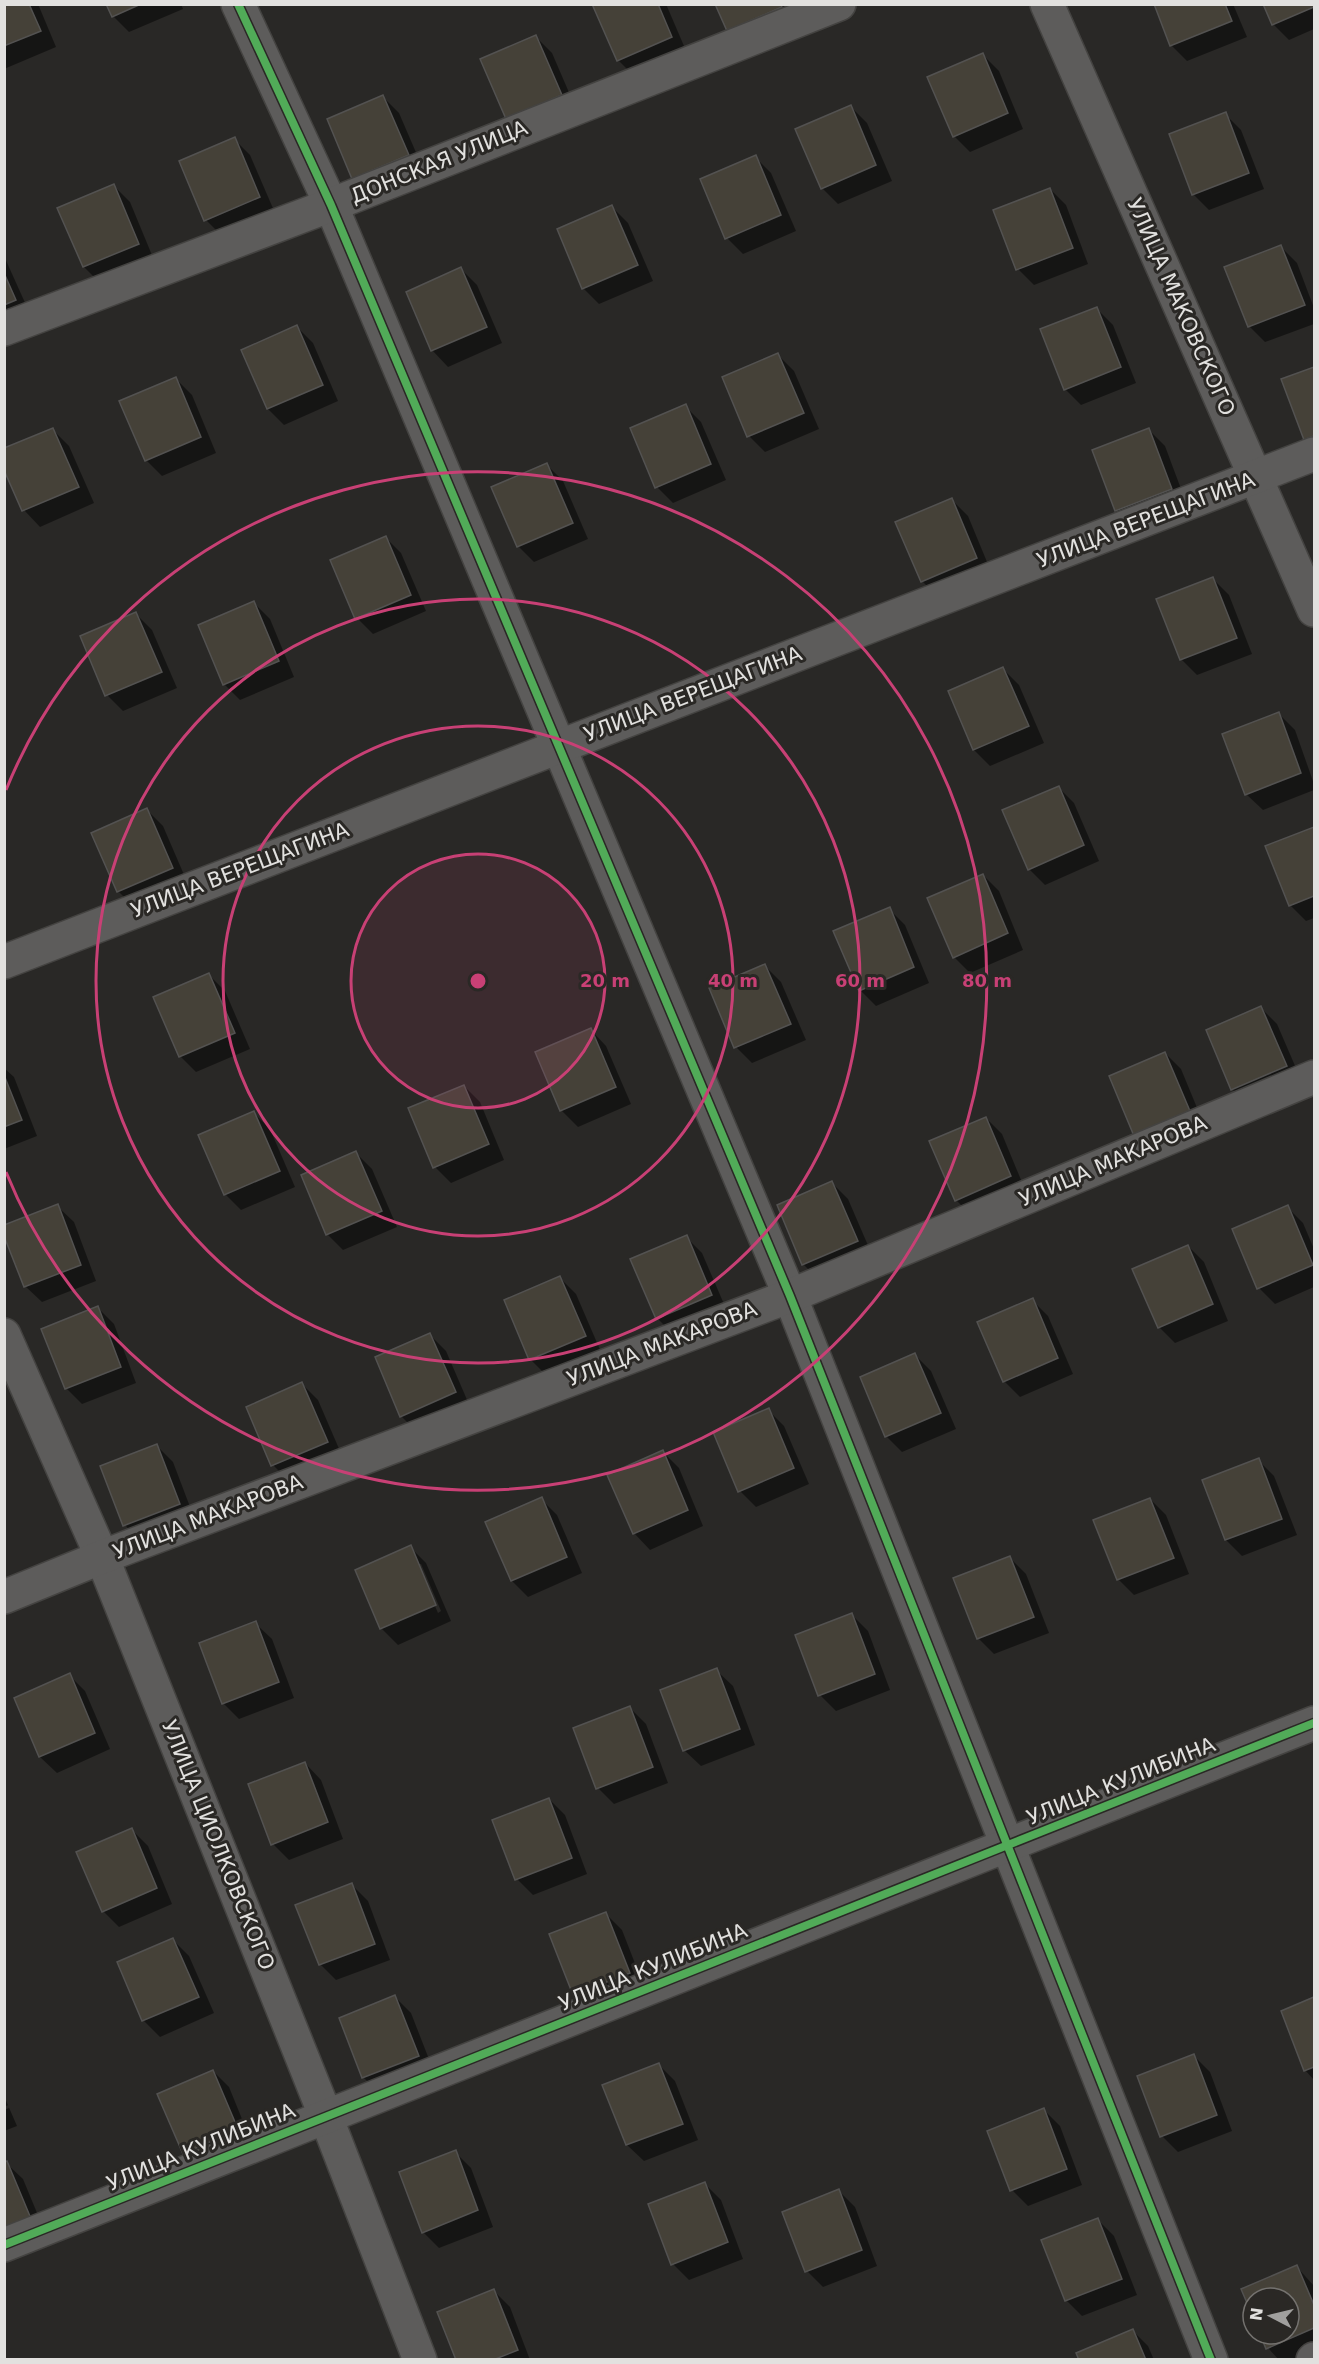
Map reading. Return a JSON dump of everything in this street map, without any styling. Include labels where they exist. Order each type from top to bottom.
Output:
[{"type":"street","points":[[238,4],[331,205],[790,1296],[1211,2360]]},
{"type":"street","name":"ДОНСКАЯ УЛИЦА","points":[[4,329],[331,205],[839,4]]},
{"type":"street","name":"УЛИЦА МАКОВСКОГО","points":[[1047,4],[1314,610]]},
{"type":"street","name":"УЛИЦА ВЕРЕЩАГИНА","points":[[4,962],[1314,454]]},
{"type":"street","name":"УЛИЦА МАКАРОВА","points":[[4,1597],[102,1557],[790,1296],[1314,1077]]},
{"type":"street","name":"УЛИЦА ЦИОЛКОВСКОГО","points":[[4,1335],[102,1557],[326,2117],[420,2360]]},
{"type":"street","name":"УЛИЦА КУЛИБИНА","points":[[4,2245],[1314,1723]]},
{"type":"building","points":[[4,4],[29,4],[41,31],[4,46]]},
{"type":"building","points":[[106,4],[141,4],[112,17]]},
{"type":"building","points":[[592,4],[658,4],[672,37],[617,61]]},
{"type":"building","points":[[715,4],[781,4],[782,7],[727,31]]},
{"type":"building","points":[[1154,4],[1225,4],[1232,21],[1170,46]]},
{"type":"building","points":[[1263,4],[1314,4],[1314,7],[1272,25]]},
{"type":"building","points":[[536,35],[562,95],[506,119],[480,59]]},
{"type":"building","points":[[983,53],[1008,113],[953,137],[927,77]]},
{"type":"building","points":[[383,95],[409,155],[352,179],[327,119]]},
{"type":"building","points":[[851,105],[876,165],[821,189],[795,129]]},
{"type":"building","points":[[1226,112],[1249,173],[1192,195],[1169,134]]},
{"type":"building","points":[[235,137],[260,197],[204,221],[179,161]]},
{"type":"building","points":[[756,155],[781,215],[725,239],[700,179]]},
{"type":"building","points":[[114,184],[139,244],[83,267],[57,208]]},
{"type":"building","points":[[1050,188],[1073,248],[1016,270],[993,210]]},
{"type":"building","points":[[612,205],[638,265],[582,289],[557,229]]},
{"type":"building","points":[[1281,245],[1305,305],[1248,327],[1224,267]]},
{"type":"building","points":[[461,267],[487,327],[431,351],[406,292]]},
{"type":"building","points":[[4,273],[16,300],[4,305]]},
{"type":"building","points":[[1097,307],[1121,367],[1064,390],[1040,329]]},
{"type":"building","points":[[297,325],[323,385],[267,409],[241,350]]},
{"type":"building","points":[[778,353],[804,413],[747,437],[722,377]]},
{"type":"building","points":[[1314,367],[1314,436],[1304,440],[1281,379]]},
{"type":"building","points":[[176,377],[201,437],[145,461],[119,401]]},
{"type":"building","points":[[686,404],[711,464],[655,488],[630,428]]},
{"type":"building","points":[[53,428],[79,487],[22,511],[4,470],[4,448]]},
{"type":"building","points":[[1149,428],[1172,489],[1115,511],[1092,450]]},
{"type":"building","points":[[547,463],[573,523],[517,547],[491,487]]},
{"type":"building","points":[[952,498],[977,558],[921,582],[895,522]]},
{"type":"building","points":[[386,536],[411,595],[355,619],[330,560]]},
{"type":"building","points":[[1213,577],[1237,638],[1180,660],[1156,599]]},
{"type":"building","points":[[254,601],[279,661],[223,685],[198,625]]},
{"type":"building","points":[[136,612],[162,672],[105,696],[80,636]]},
{"type":"building","points":[[1003,667],[1029,726],[973,750],[948,691]]},
{"type":"building","points":[[1279,712],[1301,773],[1245,795],[1222,734]]},
{"type":"building","points":[[1059,786],[1084,845],[1028,870],[1002,810]]},
{"type":"building","points":[[147,808],[173,868],[117,892],[91,833]]},
{"type":"building","points":[[1314,827],[1314,896],[1289,906],[1265,846]]},
{"type":"building","points":[[983,874],[1008,933],[953,958],[927,898]]},
{"type":"building","points":[[890,907],[914,967],[859,991],[833,931]]},
{"type":"building","points":[[765,964],[791,1024],[734,1048],[709,988]]},
{"type":"building","points":[[209,973],[235,1033],[179,1057],[153,997]]},
{"type":"building","points":[[1261,1006],[1287,1066],[1231,1090],[1206,1030]]},
{"type":"building","points":[[591,1028],[616,1087],[560,1111],[535,1052]]},
{"type":"building","points":[[1165,1052],[1190,1111],[1134,1136],[1109,1076]]},
{"type":"building","points":[[4,1075],[22,1120],[4,1127]]},
{"type":"building","points":[[464,1085],[489,1144],[433,1168],[408,1108]]},
{"type":"building","points":[[254,1111],[280,1171],[224,1195],[198,1135]]},
{"type":"building","points":[[986,1117],[1011,1176],[955,1201],[929,1141]]},
{"type":"building","points":[[356,1151],[382,1211],[326,1235],[301,1175]]},
{"type":"building","points":[[832,1181],[858,1241],[802,1265],[777,1205]]},
{"type":"building","points":[[58,1204],[81,1265],[24,1287],[4,1236],[4,1225]]},
{"type":"building","points":[[1288,1205],[1313,1265],[1257,1289],[1232,1229]]},
{"type":"building","points":[[687,1235],[712,1295],[656,1319],[630,1259]]},
{"type":"building","points":[[1188,1245],[1213,1304],[1158,1328],[1132,1269]]},
{"type":"building","points":[[560,1276],[586,1336],[529,1360],[504,1300]]},
{"type":"building","points":[[1033,1298],[1058,1358],[1003,1382],[977,1322]]},
{"type":"building","points":[[98,1306],[121,1367],[65,1389],[41,1329]]},
{"type":"building","points":[[430,1333],[456,1392],[400,1417],[375,1357]]},
{"type":"building","points":[[915,1353],[941,1413],[885,1437],[860,1377]]},
{"type":"building","points":[[302,1382],[328,1442],[271,1466],[246,1407]]},
{"type":"building","points":[[769,1408],[794,1468],[738,1492],[713,1432]]},
{"type":"building","points":[[157,1444],[180,1504],[123,1526],[100,1466]]},
{"type":"building","points":[[663,1450],[688,1510],[633,1534],[607,1475]]},
{"type":"building","points":[[1259,1458],[1282,1519],[1225,1540],[1202,1480]]},
{"type":"building","points":[[542,1497],[567,1557],[511,1581],[485,1522]]},
{"type":"building","points":[[1150,1498],[1174,1558],[1117,1580],[1093,1520]]},
{"type":"building","points":[[411,1545],[436,1605],[380,1629],[355,1570]]},
{"type":"building","points":[[1010,1556],[1034,1617],[977,1639],[953,1578]]},
{"type":"building","points":[[852,1613],[875,1674],[818,1696],[795,1635]]},
{"type":"building","points":[[256,1621],[279,1682],[222,1704],[199,1643]]},
{"type":"building","points":[[717,1668],[740,1729],[683,1751],[660,1690]]},
{"type":"building","points":[[70,1673],[95,1733],[39,1757],[14,1698]]},
{"type":"building","points":[[630,1706],[653,1767],[596,1789],[573,1728]]},
{"type":"building","points":[[305,1762],[328,1822],[271,1845],[248,1784]]},
{"type":"building","points":[[549,1798],[572,1858],[515,1880],[492,1820]]},
{"type":"building","points":[[132,1828],[157,1888],[102,1912],[76,1852]]},
{"type":"building","points":[[352,1883],[375,1944],[319,1965],[295,1905]]},
{"type":"building","points":[[606,1912],[630,1973],[573,1995],[549,1934]]},
{"type":"building","points":[[173,1938],[199,1997],[142,2021],[117,1962]]},
{"type":"building","points":[[395,1995],[419,2056],[362,2078],[339,2018]]},
{"type":"building","points":[[1314,1997],[1314,2067],[1304,2071],[1281,2011]]},
{"type":"building","points":[[1194,2054],[1217,2115],[1160,2137],[1137,2076]]},
{"type":"building","points":[[659,2063],[683,2124],[626,2145],[602,2085]]},
{"type":"building","points":[[213,2070],[238,2129],[183,2154],[157,2094]]},
{"type":"building","points":[[1044,2108],[1067,2169],[1010,2191],[987,2131]]},
{"type":"building","points":[[456,2150],[478,2210],[422,2233],[399,2172]]},
{"type":"building","points":[[7,2161],[32,2221],[4,2233],[4,2162]]},
{"type":"building","points":[[705,2182],[728,2242],[671,2265],[648,2204]]},
{"type":"building","points":[[839,2189],[862,2250],[805,2272],[782,2212]]},
{"type":"building","points":[[1098,2218],[1122,2279],[1065,2301],[1041,2240]]},
{"type":"building","points":[[1297,2265],[1314,2305],[1314,2328],[1301,2334],[1301,2286],[1248,2286]]},
{"type":"building","points":[[494,2289],[518,2350],[493,2360],[456,2360],[437,2312]]},
{"type":"building","points":[[1133,2329],[1146,2360],[1079,2360],[1076,2353]]},
{"type":"cycle path","points":[[238,4],[331,205],[790,1296],[1211,2360]]},
{"type":"cycle path","points":[[4,2245],[1314,1723]]}]
